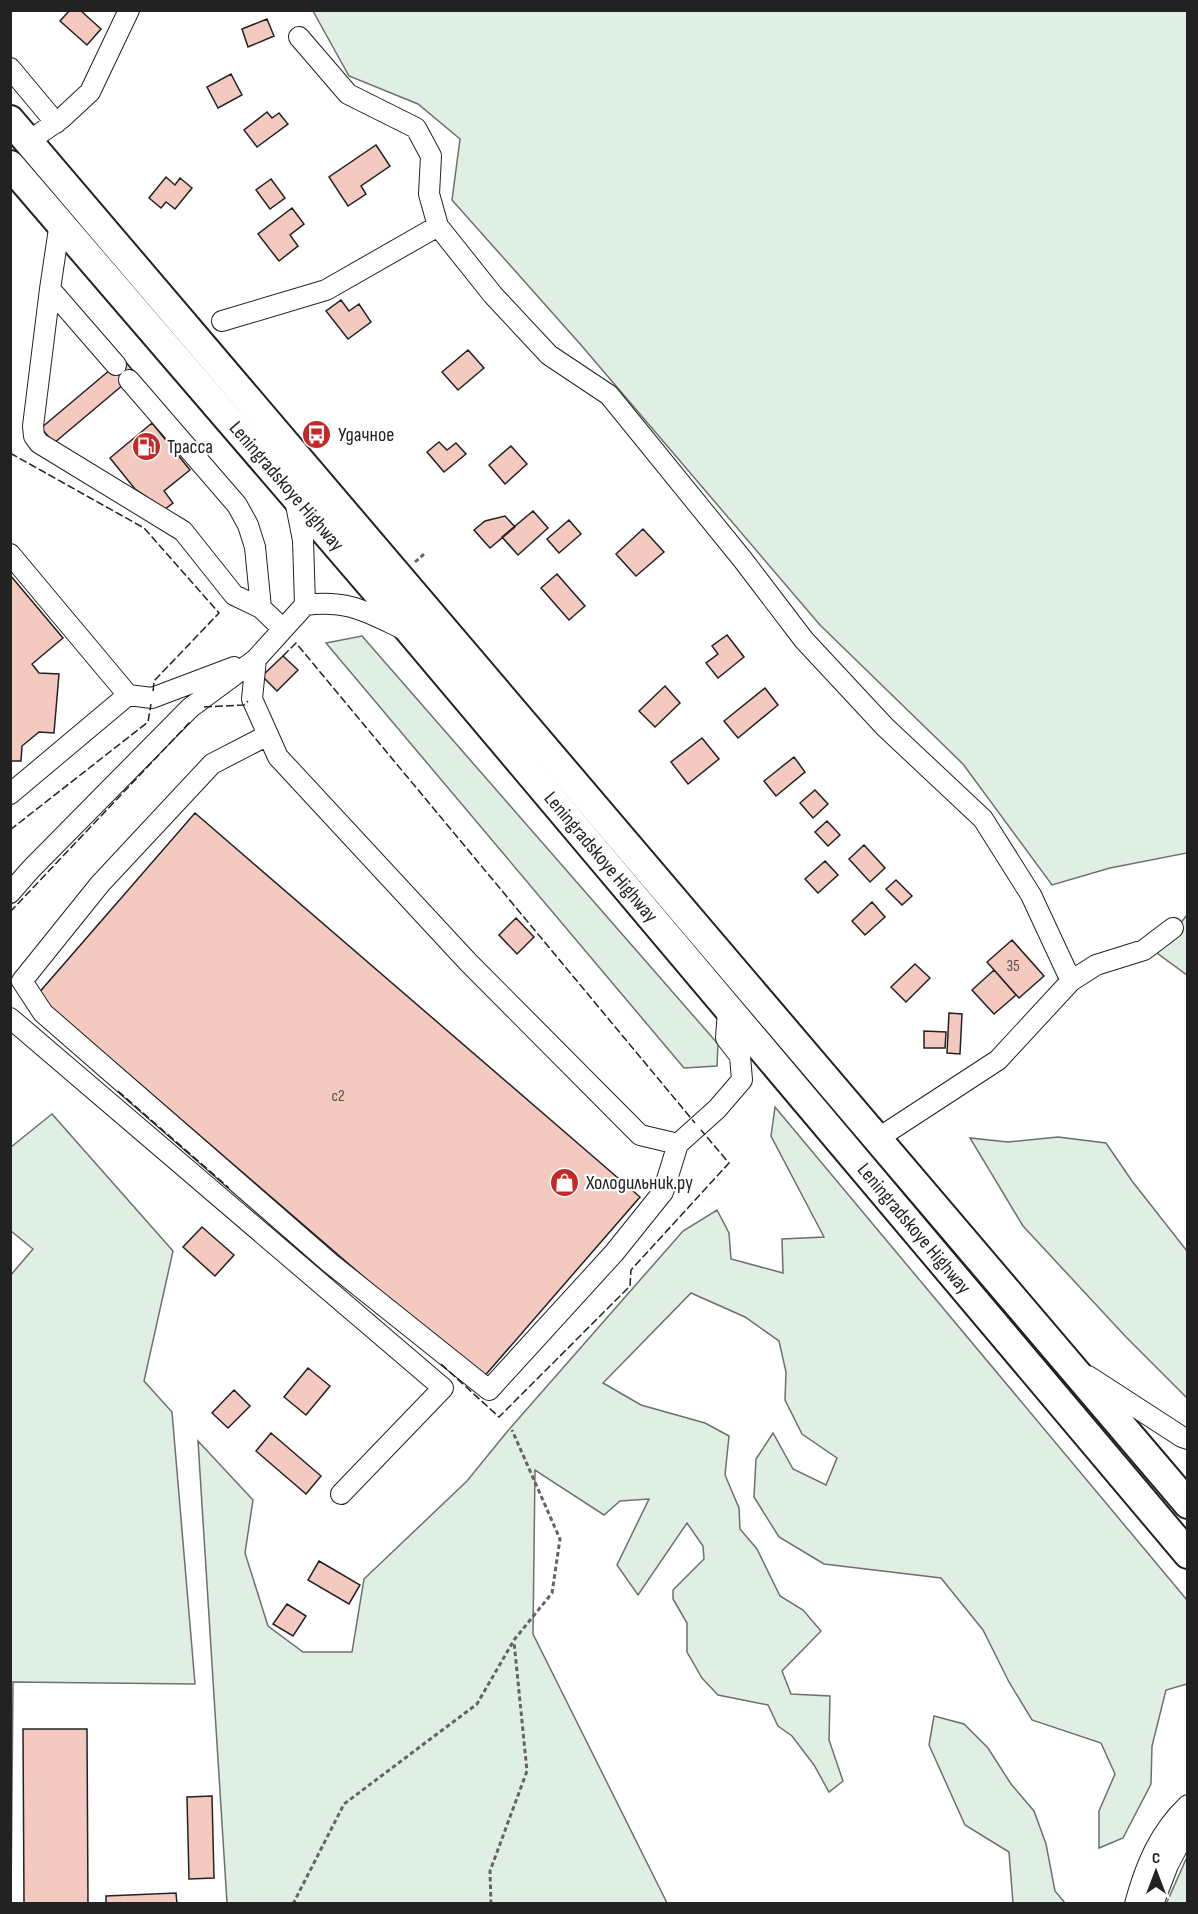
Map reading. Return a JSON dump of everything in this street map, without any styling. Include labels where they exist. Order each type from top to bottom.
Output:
[{"type":"highway","name":"Leningradskoye Highway","points":[[10,120],[1188,1504]]},
{"type":"highway","name":"Leningradskoye Highway","points":[[10,165],[295,495],[1188,1554]]},
{"type":"street","points":[[29,141],[56,123],[90,92],[129,10]]},
{"type":"street","points":[[299,37],[348,94],[416,128],[430,156],[429,194],[438,226],[494,295],[549,355],[609,394],[743,560],[804,640],[885,727],[984,819],[1031,895],[1071,981]]},
{"type":"street","points":[[10,68],[56,123]]},
{"type":"street","points":[[60,222],[33,426],[34,436],[39,443],[183,531],[234,596],[261,608],[283,629]]},
{"type":"street","points":[[222,321],[326,290],[438,226]]},
{"type":"street","points":[[50,289],[116,365]]},
{"type":"street","points":[[129,380],[237,505],[248,525],[255,548],[261,608]]},
{"type":"street","points":[[295,495],[303,540],[305,605]]},
{"type":"street","points":[[10,554],[128,695],[152,698],[256,658]]},
{"type":"street","points":[[10,893],[190,708],[256,658],[305,605],[328,602],[360,608],[411,633]]},
{"type":"street","points":[[256,658],[252,699],[278,757],[468,962],[640,1135],[678,1144]]},
{"type":"street","points":[[10,794],[128,695]]},
{"type":"street","points":[[268,735],[212,764],[86,902],[22,981],[43,1013],[330,1263],[489,1390],[614,1253],[663,1192],[678,1144],[717,1109],[742,1080],[740,1056],[726,1038],[728,1010]]},
{"type":"street","points":[[877,1139],[998,1060],[1071,981],[1096,965],[1144,951],[1173,927]]},
{"type":"street","points":[[10,1018],[443,1388],[341,1494]]},
{"type":"street","points":[[1069,1364],[1188,1439]]},
{"type":"street","points":[[1135,1904],[1142,1878],[1159,1841],[1176,1815],[1188,1805]]},
{"type":"street","points":[[1153,1904],[1168,1865],[1188,1827]]},
{"type":"path","points":[[411,565],[423,554]]},
{"type":"path","points":[[293,1904],[344,1804],[477,1704],[514,1640],[552,1593],[560,1539],[512,1430]]},
{"type":"path","points":[[491,1904],[490,1871],[527,1771],[514,1640]]},
{"type":"green space","points":[[313,11],[1187,11],[1187,853],[1110,868],[1052,885],[963,764],[820,625],[581,345],[452,200],[460,139],[418,104],[349,76]]},
{"type":"green space","points":[[362,636],[718,1044],[717,1066],[684,1068],[326,643]]},
{"type":"green space","points":[[1187,915],[1187,975],[1157,953]]},
{"type":"green space","points":[[775,1107],[1187,1600],[1187,1684],[1166,1690],[1152,1746],[1151,1784],[1123,1838],[1099,1848],[1099,1811],[1115,1774],[1101,1743],[1032,1720],[1009,1682],[983,1630],[941,1578],[824,1564],[779,1537],[754,1497],[756,1459],[773,1433],[793,1469],[826,1485],[837,1458],[802,1434],[785,1400],[786,1372],[779,1341],[745,1317],[691,1293],[603,1383],[641,1405],[705,1423],[729,1436],[725,1475],[739,1508],[740,1529],[757,1549],[780,1596],[803,1610],[821,1631],[782,1671],[791,1694],[830,1696],[829,1740],[843,1781],[829,1792],[814,1765],[792,1736],[778,1726],[768,1705],[718,1695],[702,1678],[687,1652],[687,1623],[673,1599],[673,1590],[704,1559],[703,1546],[687,1523],[638,1595],[617,1565],[649,1499],[620,1501],[604,1515],[535,1470],[533,1634],[667,1903],[227,1903],[198,1441],[253,1500],[245,1553],[268,1626],[303,1652],[352,1652],[364,1579],[467,1481],[506,1433],[683,1231],[717,1210],[729,1233],[731,1259],[783,1273],[782,1239],[824,1237],[771,1136]]},
{"type":"green space","points":[[52,1114],[173,1251],[144,1381],[172,1412],[195,1684],[13,1682],[11,1903],[10,1276],[33,1249],[11,1231],[11,1147]]},
{"type":"green space","points":[[1058,1137],[1106,1143],[1132,1181],[1187,1251],[1187,1398],[1126,1337],[1023,1226],[970,1138],[1008,1142]]},
{"type":"green space","points":[[934,1716],[964,1724],[988,1748],[1011,1784],[1034,1811],[1046,1844],[1055,1891],[1065,1903],[1013,1903],[1009,1852],[965,1825],[929,1745]]},
{"type":"green space","points":[[1187,1857],[1187,1903],[1167,1903],[1167,1902]]},
{"type":"building","points":[[70,10],[80,10],[101,29],[87,45],[60,21]]},
{"type":"building","points":[[267,19],[274,36],[248,47],[242,29]]},
{"type":"building","points":[[231,74],[242,95],[218,108],[207,87]]},
{"type":"building","points":[[267,112],[272,118],[279,113],[288,124],[257,147],[244,130]]},
{"type":"building","points":[[376,145],[390,166],[361,186],[366,194],[348,206],[329,177]]},
{"type":"building","points":[[166,177],[175,185],[180,178],[192,188],[175,209],[166,202],[161,208],[149,198]]},
{"type":"building","points":[[271,179],[285,198],[270,209],[256,190]]},
{"type":"building","points":[[292,208],[304,224],[290,235],[298,246],[279,261],[258,234]]},
{"type":"building","points":[[341,300],[349,311],[359,304],[371,322],[348,339],[326,311]]},
{"type":"building","points":[[468,350],[484,368],[458,390],[442,372]]},
{"type":"building","points":[[123,359],[136,374],[54,443],[41,428]]},
{"type":"building","points":[[152,423],[190,470],[164,491],[173,503],[165,509],[135,489],[110,458]]},
{"type":"building","points":[[439,442],[447,450],[456,443],[466,454],[444,472],[427,452]]},
{"type":"building","points":[[511,446],[527,464],[505,484],[489,465]]},
{"type":"building","points":[[533,511],[548,528],[518,555],[502,537]]},
{"type":"building","points":[[505,516],[515,527],[490,548],[474,530],[485,521]]},
{"type":"building","points":[[569,520],[581,534],[559,553],[547,539]]},
{"type":"building","points":[[643,529],[664,552],[636,576],[616,554]]},
{"type":"building","points":[[557,574],[585,606],[569,620],[541,588]]},
{"type":"building","points":[[10,575],[63,638],[32,664],[39,673],[59,674],[54,733],[39,732],[22,746],[21,761],[10,761]]},
{"type":"building","points":[[727,635],[744,657],[718,678],[706,663],[718,654],[712,646]]},
{"type":"building","points":[[283,656],[298,670],[277,691],[262,676]]},
{"type":"building","points":[[665,686],[680,703],[655,727],[639,711]]},
{"type":"building","points":[[765,688],[778,705],[738,738],[724,721]]},
{"type":"building","points":[[702,738],[719,759],[688,784],[671,762]]},
{"type":"building","points":[[794,757],[805,772],[776,796],[764,781]]},
{"type":"building","points":[[815,790],[828,804],[813,818],[800,803]]},
{"type":"building","points":[[195,813],[640,1197],[482,1379],[37,995]]},
{"type":"building","points":[[827,821],[840,835],[828,846],[815,832]]},
{"type":"building","points":[[864,845],[885,868],[870,882],[849,859]]},
{"type":"building","points":[[825,861],[838,875],[818,893],[805,879]]},
{"type":"building","points":[[896,880],[912,896],[902,905],[886,889]]},
{"type":"building","points":[[872,902],[885,917],[865,935],[852,921]]},
{"type":"building","points":[[516,918],[534,937],[517,954],[499,935]]},
{"type":"building","points":[[1012,940],[1044,976],[1019,998],[987,962]]},
{"type":"building","points":[[915,964],[930,978],[906,1002],[891,987]]},
{"type":"building","points":[[994,970],[1016,995],[994,1014],[972,990]]},
{"type":"building","points":[[949,1013],[962,1014],[960,1054],[947,1053]]},
{"type":"building","points":[[924,1031],[946,1032],[945,1048],[924,1048]]},
{"type":"building","points":[[202,1227],[234,1255],[215,1276],[183,1247]]},
{"type":"building","points":[[308,1368],[330,1386],[306,1415],[284,1397]]},
{"type":"building","points":[[234,1390],[250,1406],[228,1428],[212,1413]]},
{"type":"building","points":[[271,1433],[321,1476],[306,1494],[256,1451]]},
{"type":"building","points":[[319,1561],[360,1585],[349,1604],[308,1580]]},
{"type":"building","points":[[287,1604],[306,1616],[293,1636],[273,1624]]},
{"type":"building","points":[[23,1729],[87,1729],[88,1904],[24,1904]]},
{"type":"building","points":[[212,1796],[214,1878],[189,1879],[187,1797]]},
{"type":"building","points":[[176,1893],[177,1904],[106,1904],[106,1896]]},
{"type":"fence","points":[[10,453],[144,528],[219,613],[154,681],[153,692]]},
{"type":"fence","points":[[283,656],[296,643],[695,1123]]},
{"type":"fence","points":[[204,707],[244,705],[248,701]]},
{"type":"fence","points":[[10,830],[148,722],[151,704]]},
{"type":"fence","points":[[10,912],[190,722]]},
{"type":"fence","points":[[118,1091],[229,1188]]},
{"type":"fence","points":[[441,1364],[499,1417],[630,1286],[631,1270],[729,1163],[701,1130]]},
{"type":"place","name":"Удачное","points":[[317,435]]},
{"type":"place","name":"Трасса","points":[[146,447]]},
{"type":"place","name":"Холодильник.ру","points":[[565,1183]]}]
